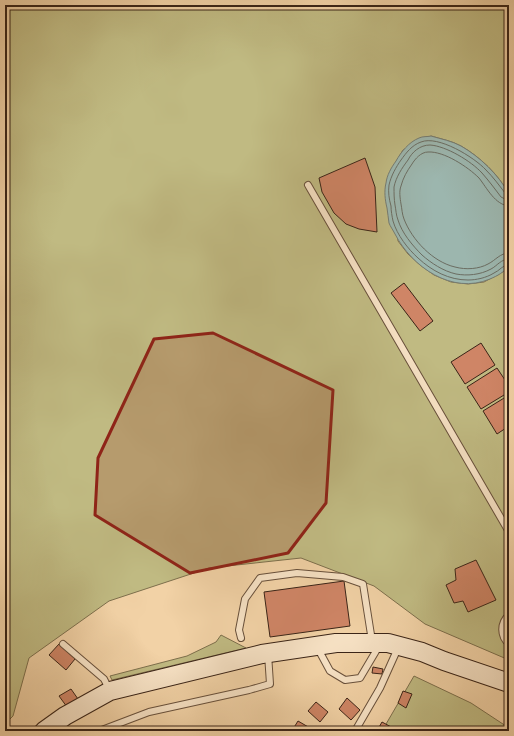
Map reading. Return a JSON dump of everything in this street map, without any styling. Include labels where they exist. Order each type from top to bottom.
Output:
[{"type":"street","points":[[44,731],[65,716],[110,690],[268,653],[336,643],[386,643],[422,652],[444,662],[509,682]]},
{"type":"lane","points":[[308,185],[509,532]]},
{"type":"lane","points":[[241,638],[239,630],[245,599],[260,578],[297,573],[343,577],[363,584],[377,643],[360,678],[345,680],[330,671],[316,646]]},
{"type":"lane","points":[[509,614],[503,622],[502,629],[503,635],[509,644]]},
{"type":"lane","points":[[63,644],[104,679],[110,690]]},
{"type":"lane","points":[[356,731],[380,688],[399,646]]},
{"type":"lane","points":[[99,731],[149,712],[270,684],[268,653]]},
{"type":"highlighted area","points":[[213,333],[333,390],[326,503],[288,553],[190,573],[95,515],[98,458],[154,339]]},
{"type":"shaded area","points":[[5,5],[509,5],[509,194],[494,173],[475,155],[458,144],[431,136],[403,150],[390,172],[398,241],[408,254],[420,265],[434,275],[451,282],[468,284],[484,282],[506,270],[509,265],[509,660],[425,624],[374,586],[301,558],[209,568],[109,601],[29,658],[13,716],[5,724]]},
{"type":"shaded area","points":[[221,635],[246,648],[112,680],[110,676],[187,656],[216,642]]},
{"type":"shaded area","points":[[414,676],[471,703],[509,728],[506,731],[382,731]]},
{"type":"water","points":[[431,136],[458,144],[475,155],[494,173],[509,194],[509,265],[503,272],[490,279],[476,283],[462,283],[435,275],[423,267],[402,246],[389,224],[385,186],[390,172],[400,154],[409,145],[420,137]]},
{"type":"building","points":[[365,158],[375,187],[377,232],[359,229],[346,224],[334,213],[322,192],[319,178]]},
{"type":"building","points":[[404,283],[433,321],[420,331],[391,293]]},
{"type":"building","points":[[481,343],[495,365],[465,384],[451,362]]},
{"type":"building","points":[[497,368],[509,386],[509,392],[481,409],[467,387]]},
{"type":"building","points":[[509,395],[509,426],[497,434],[483,411]]},
{"type":"building","points":[[476,560],[496,600],[468,612],[463,601],[454,603],[446,585],[456,580],[455,569]]},
{"type":"building","points":[[344,581],[350,626],[270,637],[264,592]]},
{"type":"building","points":[[59,644],[75,659],[66,670],[49,655]]},
{"type":"building","points":[[373,667],[383,669],[382,674],[372,673]]},
{"type":"building","points":[[71,689],[78,699],[67,707],[59,696]]},
{"type":"building","points":[[403,691],[412,694],[406,708],[398,703]]},
{"type":"building","points":[[347,698],[360,710],[351,720],[339,709]]},
{"type":"building","points":[[316,702],[328,712],[320,722],[308,711]]},
{"type":"building","points":[[298,721],[310,728],[308,731],[297,731],[293,729]]},
{"type":"building","points":[[382,722],[393,728],[391,731],[381,731],[378,729]]}]
